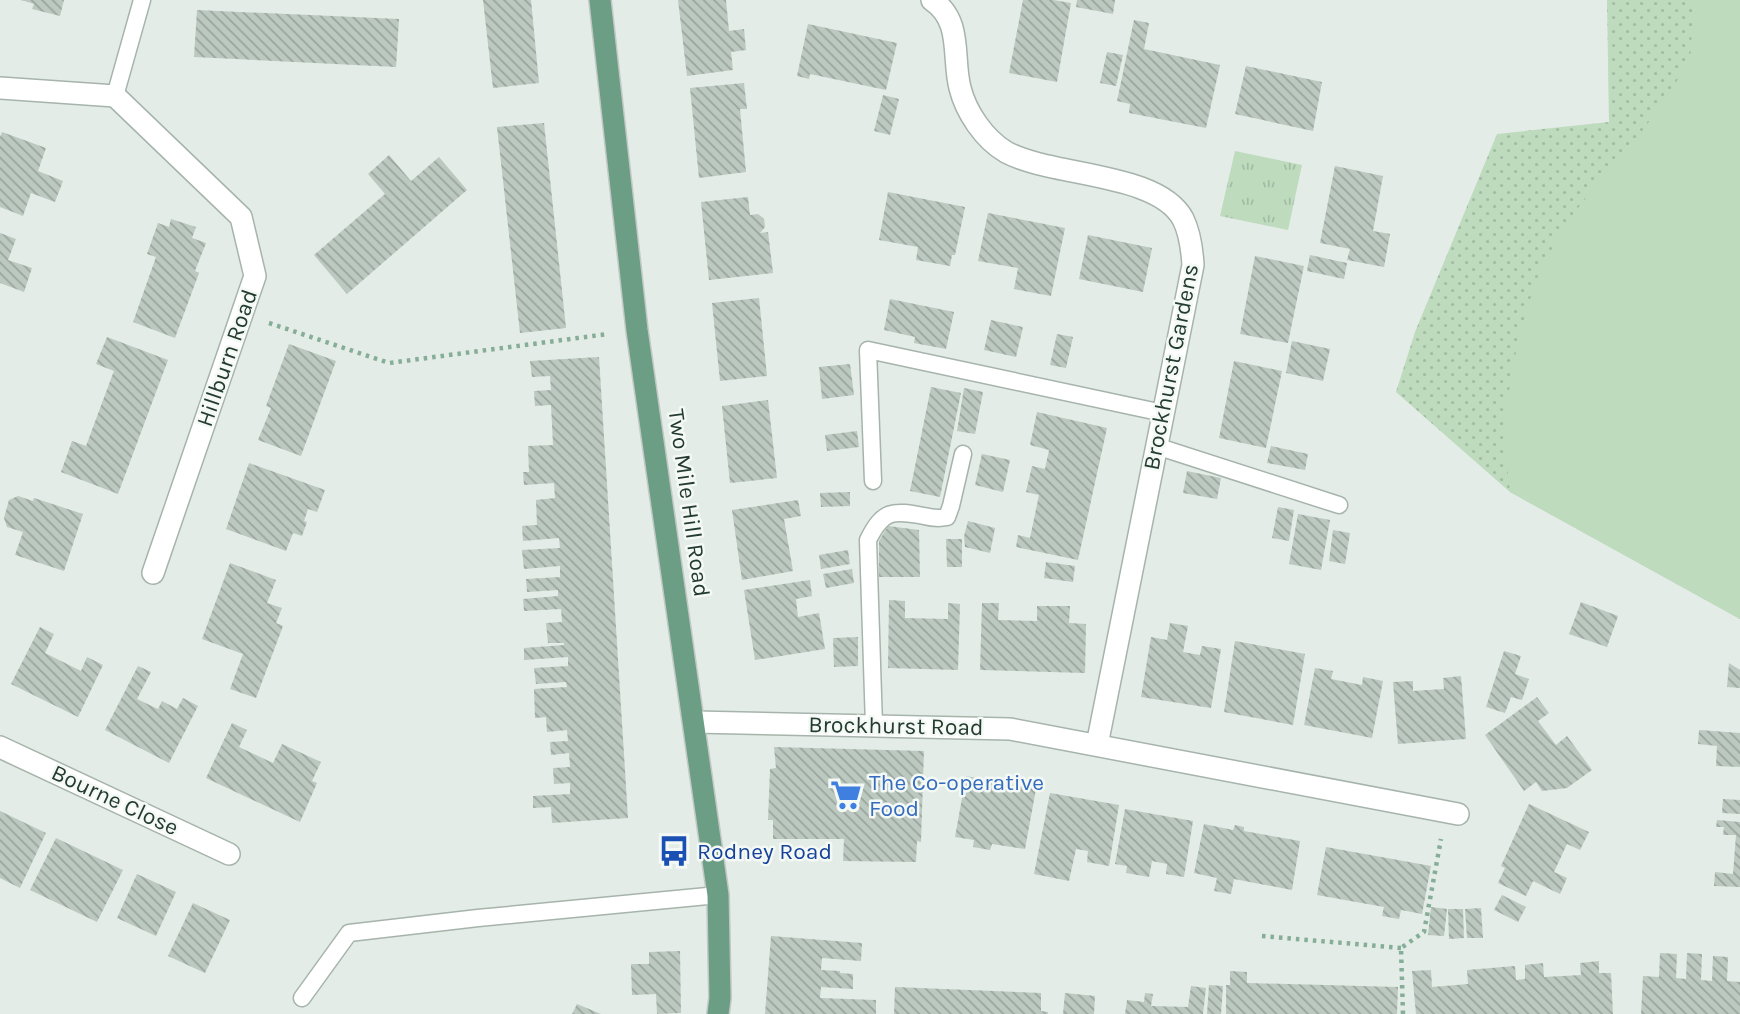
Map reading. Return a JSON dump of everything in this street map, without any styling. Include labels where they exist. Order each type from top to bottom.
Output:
[{"type":"main road","name":"Two Mile Hill Road","points":[[600,0],[637,330],[718,895],[718,1014]]},
{"type":"street","name":"Brockhurst Gardens","points":[[940,2],[954,30],[960,87],[970,112],[985,134],[1006,151],[1036,163],[1143,187],[1165,199],[1182,217],[1191,242],[1194,265],[1097,745]]},
{"type":"street","points":[[0,88],[115,96]]},
{"type":"street","name":"Hillburn Road","points":[[115,96],[241,217],[255,276],[153,573]]},
{"type":"street","name":"Brockhurst Road","points":[[694,722],[1010,729],[1452,813]]},
{"type":"street","name":"Bourne Close","points":[[0,747],[229,854]]},
{"type":"lane","points":[[115,96],[142,0]]},
{"type":"lane","points":[[873,481],[868,350],[1163,413]]},
{"type":"lane","points":[[1156,446],[1339,505]]},
{"type":"lane","points":[[874,726],[868,540],[877,522],[890,513],[939,519],[947,517],[963,454]]},
{"type":"lane","points":[[302,998],[349,933],[718,895]]},
{"type":"path","points":[[242,314],[389,363],[637,330]]},
{"type":"path","points":[[1262,936],[1401,948],[1424,932],[1452,813]]},
{"type":"path","points":[[1401,948],[1403,1014]]},
{"type":"green space","points":[[1607,0],[1740,0],[1740,619],[1510,492],[1396,392],[1415,332],[1497,134],[1609,122]]},
{"type":"green space","points":[[1694,0],[1740,0],[1740,619],[1510,492],[1506,456],[1507,403],[1518,340],[1535,283],[1563,227],[1641,133],[1690,61]]},
{"type":"green space","points":[[1235,151],[1302,165],[1288,230],[1220,216]]},
{"type":"building","points":[[21,0],[64,0],[60,16],[32,9],[34,4]]},
{"type":"building","points":[[483,0],[531,0],[539,83],[493,88]]},
{"type":"building","points":[[678,0],[726,0],[729,31],[744,29],[746,50],[731,52],[733,70],[687,76]]},
{"type":"building","points":[[1023,0],[1071,3],[1057,82],[1009,73]]},
{"type":"building","points":[[1077,0],[1115,0],[1113,14],[1076,7]]},
{"type":"building","points":[[197,10],[399,19],[396,67],[194,57]]},
{"type":"building","points":[[1134,20],[1149,23],[1144,49],[1220,65],[1206,128],[1129,113],[1130,104],[1117,101]]},
{"type":"building","points":[[808,24],[897,43],[886,90],[810,74],[809,79],[797,76]]},
{"type":"building","points":[[1107,52],[1123,55],[1116,86],[1100,83]]},
{"type":"building","points":[[1246,66],[1322,82],[1313,131],[1235,114]]},
{"type":"building","points":[[744,83],[747,109],[740,109],[746,172],[699,178],[690,88]]},
{"type":"building","points":[[883,95],[899,99],[890,135],[874,131]]},
{"type":"building","points":[[544,123],[566,328],[520,333],[497,127]]},
{"type":"building","points":[[2,132],[46,148],[38,171],[63,181],[55,202],[31,193],[23,216],[0,207]]},
{"type":"building","points":[[389,155],[411,181],[439,157],[467,190],[347,294],[314,255],[385,194],[368,174]]},
{"type":"building","points":[[1335,166],[1383,176],[1373,231],[1390,234],[1384,267],[1347,260],[1350,249],[1320,243]]},
{"type":"building","points":[[888,192],[965,207],[955,255],[952,255],[950,266],[916,260],[918,247],[879,240]]},
{"type":"building","points":[[748,197],[750,215],[758,214],[764,219],[765,227],[760,233],[768,232],[773,273],[709,280],[701,202]]},
{"type":"building","points":[[988,213],[1065,228],[1051,296],[1014,289],[1018,268],[978,261]]},
{"type":"building","points":[[171,219],[196,227],[192,238],[206,243],[195,271],[199,273],[175,338],[133,322],[156,257],[147,254],[158,223],[169,227]]},
{"type":"building","points":[[0,233],[16,239],[8,260],[32,268],[24,292],[0,283]]},
{"type":"building","points":[[1088,235],[1152,248],[1143,292],[1079,279]]},
{"type":"building","points":[[1310,255],[1347,263],[1344,279],[1307,271]]},
{"type":"building","points":[[1255,256],[1304,266],[1288,343],[1240,334]]},
{"type":"building","points":[[759,298],[767,376],[720,381],[712,303]]},
{"type":"building","points":[[890,299],[954,312],[946,349],[914,343],[915,337],[884,330]]},
{"type":"building","points":[[991,320],[1023,327],[1016,357],[984,350]]},
{"type":"building","points":[[1057,334],[1073,337],[1066,368],[1050,365]]},
{"type":"building","points":[[107,337],[168,360],[118,494],[61,472],[72,441],[86,446],[114,371],[96,364]]},
{"type":"building","points":[[1292,341],[1330,349],[1323,381],[1286,373]]},
{"type":"building","points":[[289,344],[336,361],[301,456],[258,440],[271,408],[266,406]]},
{"type":"building","points":[[599,357],[628,818],[552,823],[551,807],[533,808],[533,796],[570,794],[570,783],[554,784],[553,768],[570,767],[569,753],[551,755],[550,742],[568,741],[567,730],[547,732],[546,717],[535,718],[534,689],[567,687],[566,682],[536,684],[534,668],[568,666],[568,657],[524,660],[524,648],[564,645],[548,643],[546,623],[562,622],[561,609],[524,611],[523,599],[558,596],[558,590],[527,592],[526,579],[560,577],[560,566],[524,569],[522,550],[560,548],[559,538],[523,541],[522,526],[537,525],[536,500],[555,498],[554,483],[524,485],[523,472],[529,472],[528,446],[553,445],[551,405],[535,406],[534,391],[551,390],[550,376],[532,377],[530,361]]},
{"type":"building","points":[[1234,361],[1282,371],[1266,448],[1219,438]]},
{"type":"building","points":[[850,364],[854,395],[822,399],[819,367]]},
{"type":"building","points":[[931,387],[961,393],[940,497],[910,491]]},
{"type":"building","points":[[964,388],[983,392],[975,434],[957,431]]},
{"type":"building","points":[[768,400],[777,478],[730,483],[722,406]]},
{"type":"building","points":[[1037,412],[1107,428],[1078,560],[1016,547],[1018,535],[1030,538],[1039,495],[1026,492],[1032,466],[1045,469],[1049,450],[1030,445]]},
{"type":"building","points":[[857,431],[859,447],[827,451],[825,435]]},
{"type":"building","points":[[1271,446],[1308,454],[1305,470],[1267,463]]},
{"type":"building","points":[[982,454],[1010,460],[1003,492],[975,485]]},
{"type":"building","points":[[249,463],[325,490],[317,512],[308,509],[302,536],[293,533],[286,551],[226,529]]},
{"type":"building","points":[[1187,471],[1221,478],[1217,499],[1183,493]]},
{"type":"building","points":[[850,492],[850,506],[821,507],[820,493]]},
{"type":"building","points":[[18,496],[33,501],[34,498],[83,514],[64,571],[15,555],[23,532],[7,527],[4,518],[9,500]]},
{"type":"building","points":[[798,500],[801,516],[784,519],[793,571],[742,580],[732,510]]},
{"type":"building","points":[[1278,507],[1294,510],[1289,541],[1272,538]]},
{"type":"building","points":[[1298,514],[1330,520],[1321,570],[1289,564]]},
{"type":"building","points":[[968,521],[995,528],[990,553],[965,547],[964,536]]},
{"type":"building","points":[[888,526],[919,530],[920,577],[879,577],[879,541]]},
{"type":"building","points":[[1333,530],[1350,533],[1345,564],[1329,561]]},
{"type":"building","points":[[946,539],[962,539],[962,567],[947,567]]},
{"type":"building","points":[[848,550],[850,564],[821,569],[819,555]]},
{"type":"building","points":[[1046,562],[1075,566],[1073,582],[1044,578]]},
{"type":"building","points":[[230,563],[276,580],[267,603],[282,608],[276,623],[283,626],[256,698],[230,689],[243,654],[202,639]]},
{"type":"building","points":[[852,569],[854,583],[826,588],[823,574]]},
{"type":"building","points":[[810,580],[812,596],[796,599],[798,617],[819,613],[825,649],[755,660],[744,590]]},
{"type":"building","points":[[889,600],[905,601],[905,618],[948,619],[948,603],[960,604],[958,670],[888,668]]},
{"type":"building","points":[[1581,602],[1618,616],[1607,647],[1569,634]]},
{"type":"building","points":[[982,603],[999,603],[998,620],[1037,621],[1037,606],[1070,606],[1069,623],[1086,624],[1085,673],[980,670]]},
{"type":"building","points":[[1170,623],[1188,626],[1183,652],[1200,655],[1202,646],[1221,649],[1211,708],[1141,697],[1151,637],[1167,640]]},
{"type":"building","points":[[40,627],[54,634],[45,653],[81,671],[87,657],[103,665],[78,717],[11,684]]},
{"type":"building","points":[[858,637],[858,666],[834,667],[833,638]]},
{"type":"building","points":[[1235,641],[1305,654],[1293,725],[1224,712]]},
{"type":"building","points":[[1504,651],[1521,656],[1515,674],[1529,679],[1522,700],[1511,697],[1505,713],[1486,707]]},
{"type":"building","points":[[1729,663],[1740,670],[1740,688],[1727,687]]},
{"type":"building","points":[[138,666],[151,672],[137,699],[158,709],[162,701],[177,709],[183,698],[198,706],[169,763],[105,730]]},
{"type":"building","points":[[1315,668],[1333,671],[1331,679],[1362,685],[1363,677],[1383,681],[1372,738],[1304,725]]},
{"type":"building","points":[[1461,676],[1466,739],[1398,744],[1393,682],[1413,681],[1413,691],[1444,689],[1443,678]]},
{"type":"building","points":[[1537,697],[1549,713],[1538,721],[1556,745],[1567,736],[1592,770],[1567,788],[1542,791],[1536,782],[1524,791],[1485,735]]},
{"type":"building","points":[[232,723],[247,730],[239,747],[273,763],[282,744],[321,762],[312,781],[317,783],[300,822],[206,778]]},
{"type":"building","points":[[1699,730],[1740,733],[1740,767],[1716,766],[1717,746],[1698,744]]},
{"type":"building","name":"The Co-operative Food","points":[[774,747],[924,751],[921,842],[917,841],[916,862],[843,861],[844,839],[773,839],[773,820],[768,820],[770,769],[776,768]]},
{"type":"building","points":[[966,776],[1036,789],[1025,849],[992,844],[990,850],[973,847],[974,840],[955,837]]},
{"type":"building","points":[[1050,793],[1119,805],[1109,866],[1087,862],[1088,851],[1076,849],[1069,881],[1034,874]]},
{"type":"building","points":[[1723,799],[1740,800],[1740,814],[1722,813]]},
{"type":"building","points":[[1529,804],[1589,832],[1580,850],[1567,844],[1554,872],[1567,878],[1560,894],[1533,881],[1526,896],[1498,883],[1505,868],[1501,866]]},
{"type":"building","points":[[1125,809],[1193,821],[1184,877],[1166,874],[1167,864],[1152,861],[1149,877],[1126,873],[1127,866],[1115,864]]},
{"type":"building","points":[[0,811],[46,833],[20,888],[0,878]]},
{"type":"building","points":[[1717,820],[1740,822],[1740,887],[1714,886],[1715,872],[1733,874],[1736,835],[1723,835],[1724,827],[1716,827]]},
{"type":"building","points":[[1204,824],[1233,830],[1235,825],[1244,827],[1244,831],[1300,841],[1292,890],[1234,879],[1231,894],[1214,891],[1217,878],[1194,873]]},
{"type":"building","points":[[56,838],[123,870],[97,922],[30,890]]},
{"type":"building","points":[[1326,847],[1431,866],[1422,914],[1401,910],[1399,919],[1382,916],[1384,907],[1317,895]]},
{"type":"building","points":[[137,874],[176,892],[156,936],[117,918]]},
{"type":"building","points":[[1502,895],[1526,907],[1518,922],[1494,910]]},
{"type":"building","points":[[193,903],[230,920],[205,973],[168,956]]},
{"type":"building","points":[[1431,907],[1447,909],[1444,936],[1428,935]]},
{"type":"building","points":[[1481,908],[1483,938],[1467,938],[1465,909]]},
{"type":"building","points":[[1448,909],[1463,909],[1464,938],[1449,939]]},
{"type":"building","points":[[771,936],[862,943],[861,961],[822,958],[821,970],[853,974],[853,989],[821,987],[820,998],[876,1000],[876,1014],[765,1014]]},
{"type":"building","points":[[680,951],[681,1013],[657,1014],[656,994],[632,995],[631,964],[649,964],[649,952]]},
{"type":"building","points":[[1660,953],[1677,954],[1676,978],[1686,979],[1687,953],[1702,954],[1701,980],[1712,981],[1713,956],[1728,957],[1727,981],[1740,982],[1740,1014],[1641,1014],[1643,976],[1659,977]]},
{"type":"building","points":[[1599,961],[1599,973],[1611,973],[1613,1014],[1416,1014],[1412,971],[1431,970],[1432,987],[1468,984],[1467,970],[1515,966],[1516,980],[1525,979],[1525,965],[1543,963],[1544,977],[1581,975],[1580,963]]},
{"type":"building","points":[[1230,971],[1247,972],[1247,983],[1398,987],[1397,1014],[1226,1014],[1226,985],[1230,985]]},
{"type":"building","points":[[1209,985],[1223,986],[1221,1014],[1207,1014]]},
{"type":"building","points":[[1191,986],[1206,988],[1203,1014],[1125,1014],[1127,1000],[1144,1002],[1145,993],[1153,994],[1151,1006],[1188,1007]]},
{"type":"building","points":[[895,987],[1041,993],[1041,1011],[1048,1014],[894,1014]]},
{"type":"building","points":[[1065,993],[1095,996],[1094,1014],[1063,1014]]},
{"type":"building","points":[[577,1004],[601,1014],[572,1014]]},
{"type":"place","name":"The Co-operative Food","points":[[846,795]]},
{"type":"place","name":"Rodney Road","points":[[674,851]]}]
